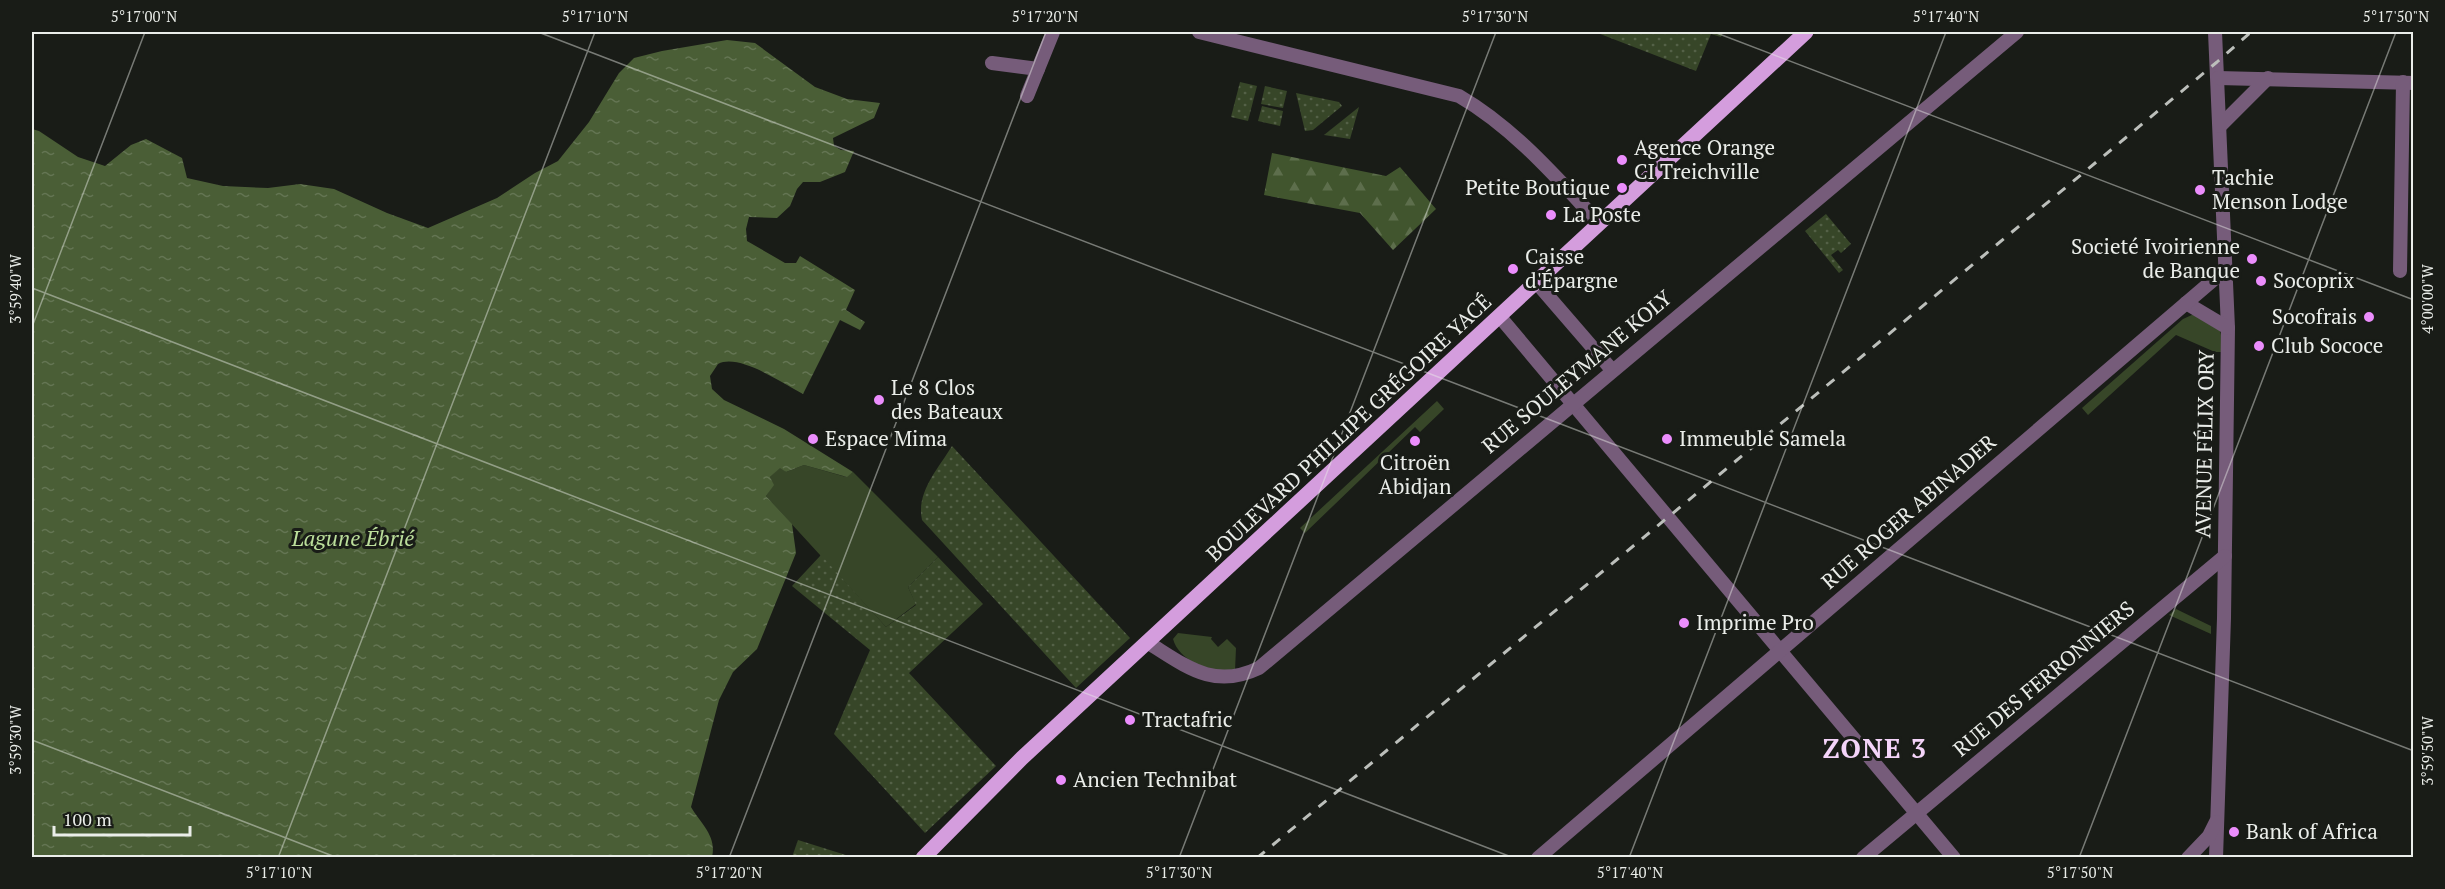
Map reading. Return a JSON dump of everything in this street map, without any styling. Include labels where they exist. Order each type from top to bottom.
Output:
[{"type":"main road","name":"BOULEVARD PHILLIPE GRÉGOIRE YACÉ","points":[[923,858],[1022,758],[1806,32]]},
{"type":"street","points":[[1027,96],[1053,32]]},
{"type":"street","points":[[1199,32],[1459,96],[1486,113],[1519,140],[1599,223]]},
{"type":"street","name":"RUE SOULEYMANE KOLY","points":[[1148,642],[1179,662],[1209,676],[1239,676],[1259,668],[2017,32]]},
{"type":"street","name":"AVENUE FÉLIX ORY","points":[[2215,32],[2228,328],[2225,556],[2216,858]]},
{"type":"street","points":[[992,63],[1038,69]]},
{"type":"street","points":[[2218,78],[2408,82],[2400,271]]},
{"type":"street","points":[[2220,126],[2268,78]]},
{"type":"street","name":"RUE ROGER ABINADER","points":[[1538,858],[2226,269]]},
{"type":"street","points":[[1536,282],[1612,370]]},
{"type":"street","points":[[2186,303],[2228,328]]},
{"type":"street","points":[[1500,317],[1954,858]]},
{"type":"street","name":"RUE DES FERRONNIERS","points":[[1863,858],[2225,556]]},
{"type":"street","points":[[2188,858],[2209,836],[2217,818]]},
{"type":"shaded area","points":[[1595,32],[1723,32],[1721,37],[1711,34],[1696,71]]},
{"type":"shaded area","points":[[1240,82],[1257,86],[1248,121],[1231,117]]},
{"type":"shaded area","points":[[1265,86],[1287,91],[1283,108],[1261,104]]},
{"type":"shaded area","points":[[1296,93],[1339,102],[1342,106],[1313,130],[1305,131]]},
{"type":"shaded area","points":[[1262,106],[1283,111],[1280,126],[1258,121]]},
{"type":"shaded area","points":[[1359,107],[1350,139],[1324,135]]},
{"type":"shaded area","points":[[1826,214],[1851,244],[1841,253],[1838,250],[1831,255],[1843,270],[1839,273],[1805,231]]},
{"type":"shaded area","points":[[2194,314],[2219,326],[2221,352],[2215,352],[2176,335],[2088,415],[2082,408],[2183,319]]},
{"type":"shaded area","points":[[1437,401],[1444,409],[1420,432],[1415,427],[1305,533],[1300,528]]},
{"type":"shaded area","points":[[952,446],[1130,638],[1076,688],[922,520],[922,500],[925,490]]},
{"type":"shaded area","points":[[804,465],[846,477],[853,472],[938,557],[908,587],[916,604],[886,627],[766,496],[773,485],[770,477],[780,467],[786,472]]},
{"type":"shaded area","points":[[821,555],[886,627],[916,605],[908,587],[938,557],[983,604],[909,673],[996,766],[925,833],[834,734],[870,650],[792,586]]},
{"type":"shaded area","points":[[2176,609],[2211,626],[2211,634],[2169,615]]},
{"type":"shaded area","points":[[1178,633],[1212,637],[1211,639],[1218,647],[1227,639],[1236,648],[1235,671],[1207,668],[1189,660],[1176,647],[1173,639]]},
{"type":"shaded area","points":[[798,840],[849,856],[852,857],[792,857]]},
{"type":"green space","points":[[1272,153],[1386,176],[1400,167],[1436,209],[1393,250],[1360,213],[1264,195]]},
{"type":"water","name":"Lagune Ébrié","points":[[727,40],[755,43],[815,87],[847,99],[880,103],[874,118],[833,138],[834,146],[841,150],[854,151],[845,172],[820,182],[803,182],[797,189],[790,206],[777,218],[749,217],[746,229],[747,241],[785,263],[796,263],[800,256],[855,290],[846,310],[865,322],[860,330],[840,320],[803,394],[760,371],[737,362],[718,364],[710,376],[712,389],[724,400],[784,429],[853,472],[847,477],[804,465],[786,472],[780,468],[770,477],[774,485],[766,496],[792,524],[796,553],[757,649],[733,672],[719,700],[691,807],[710,836],[712,857],[32,857],[32,129],[39,131],[78,157],[105,166],[131,145],[146,139],[182,158],[187,178],[223,186],[268,188],[300,184],[334,189],[387,213],[428,228],[497,198],[558,161],[589,122],[619,73],[634,58]]},
{"type":"railway","points":[[1257,858],[2251,32]]},
{"type":"place","name":"Agence Orange CI Treichville","points":[[1622,160]]},
{"type":"place","name":"Petite Boutique","points":[[1622,188]]},
{"type":"place","name":"Tachie Menson Lodge","points":[[2200,190]]},
{"type":"place","name":"La Poste","points":[[1551,215]]},
{"type":"place","name":"Societé Ivoirienne de Banque","points":[[2252,259]]},
{"type":"place","name":"Caisse d'Épargne","points":[[1513,269]]},
{"type":"place","name":"Socoprix","points":[[2261,281]]},
{"type":"place","name":"Socofrais","points":[[2369,317]]},
{"type":"place","name":"Club Sococe","points":[[2259,346]]},
{"type":"place","name":"Le 8 Clos des Bateaux","points":[[879,400]]},
{"type":"place","name":"Espace Mima","points":[[813,439]]},
{"type":"place","name":"Immeuble Samela","points":[[1667,439]]},
{"type":"place","name":"Citroën Abidjan","points":[[1415,441]]},
{"type":"place","name":"Imprime Pro","points":[[1684,623]]},
{"type":"place","name":"Tractafric","points":[[1130,720]]},
{"type":"place","name":"Ancien Technibat","points":[[1061,780]]},
{"type":"place","name":"Bank of Africa","points":[[2234,832]]},
{"type":"district","name":"ZONE 3","points":[[1875,749]]}]
